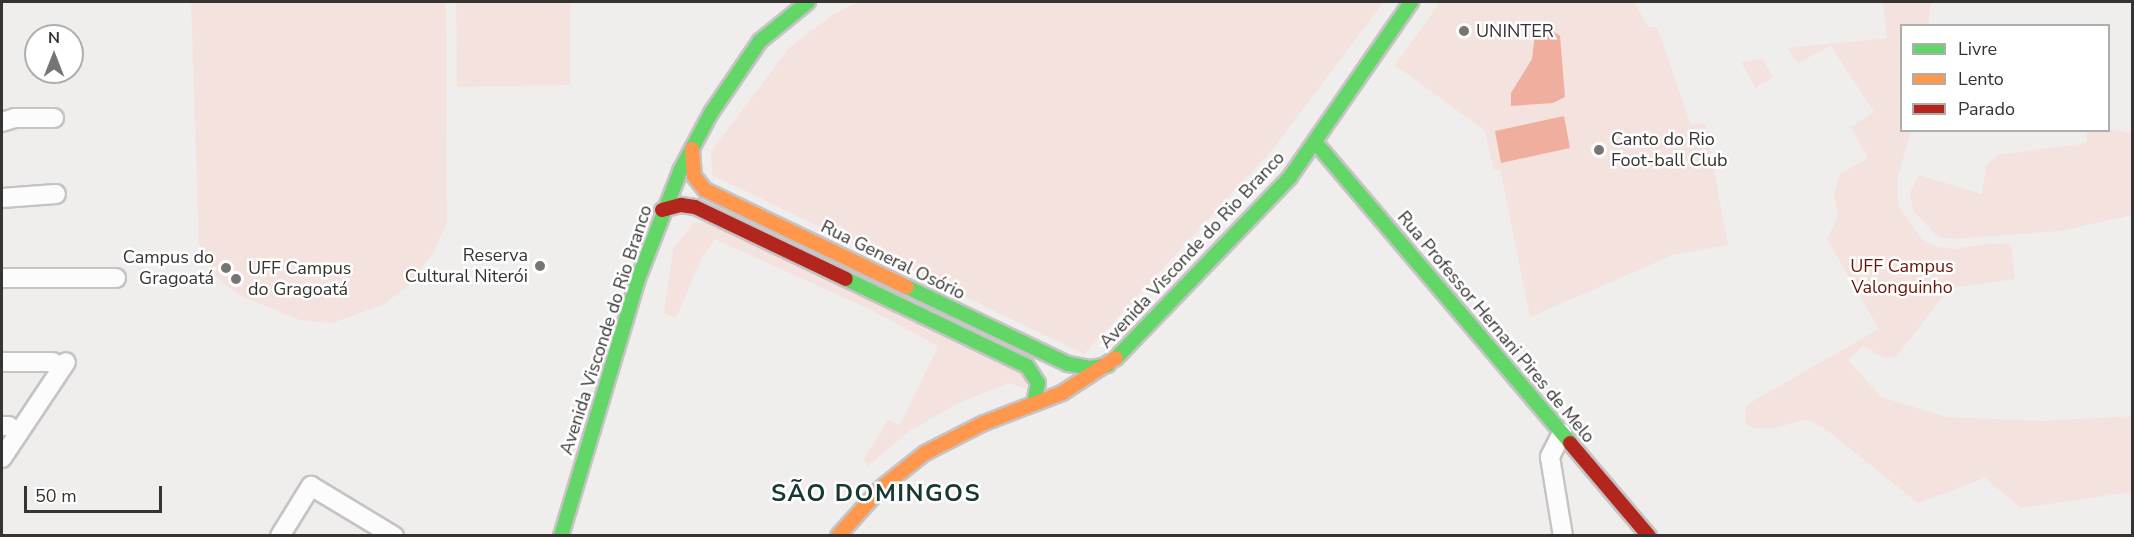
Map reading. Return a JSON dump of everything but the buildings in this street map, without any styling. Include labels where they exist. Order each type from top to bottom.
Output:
[{"type":"street","name":"Avenida Visconde do Rio Branco","points":[[561,536],[638,279],[663,210],[692,149],[721,97],[760,41],[808,2]]},
{"type":"street","name":"Avenida Visconde do Rio Branco","points":[[838,536],[881,488],[925,453],[984,423],[1062,393],[1109,365],[1249,222],[1316,142],[1412,2]]},
{"type":"street","points":[[2,122],[15,118],[54,118]]},
{"type":"street","name":"Rua Professor Hernani Pires de Melo","points":[[1316,142],[1648,536]]},
{"type":"street","name":"Rua General Osório","points":[[692,149],[694,176],[705,190],[1060,361],[1081,367],[1109,365]]},
{"type":"street","points":[[2,198],[56,194]]},
{"type":"street","name":"Rua General Osório","points":[[663,210],[681,205],[695,207],[1027,366],[1038,383],[1034,404]]},
{"type":"street","points":[[2,278],[116,278]]},
{"type":"street","points":[[2,362],[59,362],[2,458]]},
{"type":"street","points":[[1562,433],[1550,457],[1563,536]]},
{"type":"street","points":[[280,536],[311,486],[394,536]]},
{"type":"green space","points":[[191,2],[446,2],[447,223],[433,253],[408,286],[383,305],[332,323],[300,320],[243,297],[222,283],[209,267],[199,245]]},
{"type":"green space","points":[[456,2],[570,2],[570,85],[457,87]]},
{"type":"green space","points":[[859,2],[1384,2],[1272,150],[1084,354],[712,175],[711,151],[790,47],[834,14]]},
{"type":"green space","name":"Canto do Rio Foot-ball Club","points":[[1440,2],[1634,2],[1648,27],[1657,27],[1691,125],[1705,123],[1728,245],[1673,255],[1530,317],[1500,169],[1494,170],[1485,131],[1395,65]]},
{"type":"green space","name":"UFF Campus Valonguinho","points":[[1883,2],[1931,2],[1928,24],[1900,24],[1900,132],[1911,132],[1897,180],[1898,205],[1922,239],[1937,247],[1953,249],[1993,243],[2011,245],[2015,279],[1950,288],[1896,357],[1884,358],[1863,346],[1848,360],[1881,397],[1947,417],[2042,421],[2132,416],[2132,492],[2021,508],[1985,478],[1918,503],[1823,427],[1807,420],[1773,428],[1755,429],[1745,423],[1746,406],[1879,329],[1827,239],[1838,216],[1834,194],[1840,174],[1868,158],[1851,127],[1874,112],[1831,46],[1798,63],[1787,48],[1887,38]]},
{"type":"green space","points":[[1763,59],[1773,77],[1756,88],[1741,62]]},
{"type":"green space","name":"UFF Campus Valonguinho","points":[[2110,129],[2132,133],[2132,215],[2061,231],[1950,239],[1937,236],[1913,211],[1910,192],[1919,175],[1982,194],[1986,166],[1997,155],[2087,143],[2087,132],[2110,132]]},
{"type":"green space","points":[[705,222],[1027,372],[1026,389],[1009,383],[956,404],[907,433],[868,466],[864,459],[888,420],[900,425],[938,346],[869,309],[715,239],[701,259],[676,318],[664,313],[673,249],[693,223]]},
{"type":"shaded area","points":[[1548,28],[1560,36],[1565,97],[1553,103],[1511,106],[1511,93],[1532,59],[1535,33]]},
{"type":"shaded area","points":[[1564,116],[1570,148],[1501,163],[1495,131]]},
{"type":"traffic: fast","points":[[561,536],[638,279],[680,171],[711,113],[760,41],[808,2]]},
{"type":"traffic: fast","points":[[1116,358],[1290,177],[1411,2]]},
{"type":"traffic: fast","points":[[1316,143],[1570,443]]},
{"type":"traffic: fast","points":[[846,279],[1027,366],[1038,383],[1034,404]]},
{"type":"traffic: fast","points":[[907,287],[1068,364],[1090,368],[1108,365]]},
{"type":"traffic: slow","points":[[692,149],[694,176],[705,190],[907,287]]},
{"type":"traffic: slow","points":[[838,536],[881,488],[925,453],[984,423],[1062,393],[1116,358]]},
{"type":"traffic: jam","points":[[662,210],[681,205],[695,207],[846,279]]},
{"type":"traffic: jam","points":[[1570,443],[1649,536]]},
{"type":"place","name":"UNINTER","points":[[1464,31]]},
{"type":"place","name":"Canto do Rio Foot-ball Club","points":[[1599,150]]},
{"type":"place","name":"Reserva Cultural Niterói","points":[[540,266]]},
{"type":"place","name":"Campus do Gragoatá","points":[[226,268]]},
{"type":"place","name":"UFF Campus do Gragoatá","points":[[236,279]]},
{"type":"district","name":"SÃO DOMINGOS","points":[[876,494]]}]
